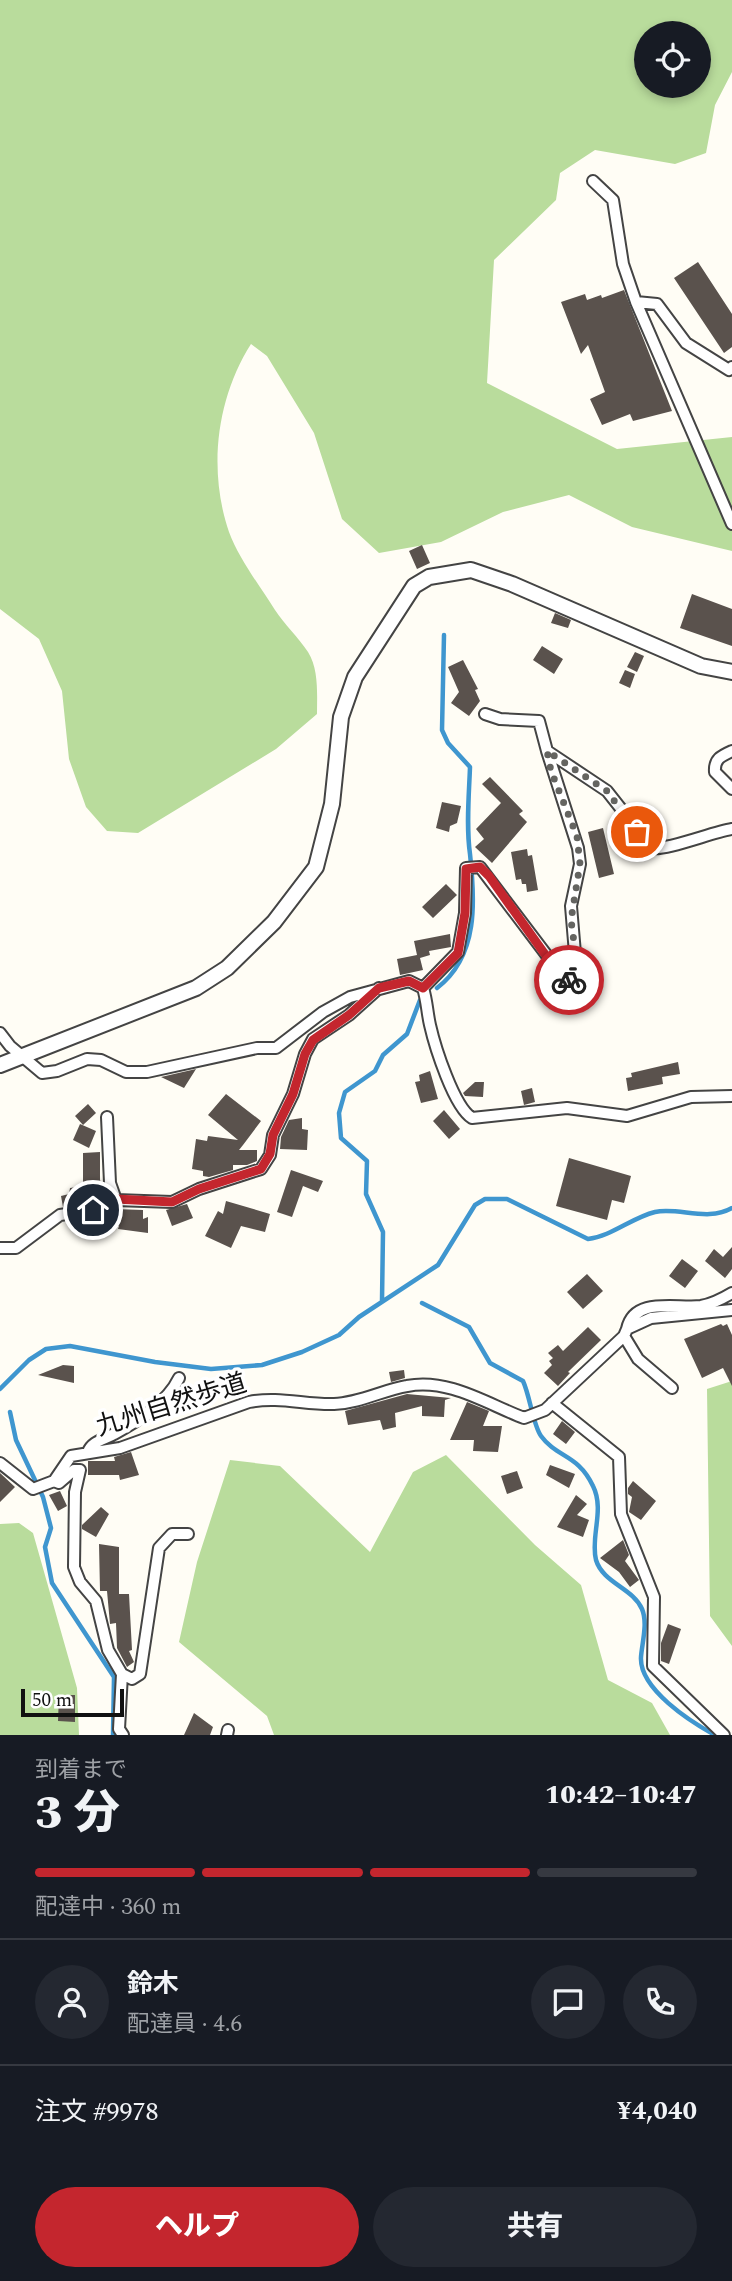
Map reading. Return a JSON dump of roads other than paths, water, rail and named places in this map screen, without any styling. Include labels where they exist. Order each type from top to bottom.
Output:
[{"type":"street","points":[[593,181],[613,200],[623,264],[636,302],[732,524]]},
{"type":"street","points":[[636,302],[657,304],[686,343],[729,370],[732,368]]},
{"type":"street","points":[[0,1065],[196,988],[228,968],[274,922],[316,867],[332,804],[334,761],[341,717],[355,677],[414,586],[429,577],[471,570],[512,584],[701,666],[732,672]]},
{"type":"street","points":[[423,988],[458,953],[465,913],[467,868],[480,867],[564,978],[575,981],[578,972],[571,906],[580,864],[577,836],[551,771],[538,721],[500,719],[485,714]]},
{"type":"street","points":[[547,751],[607,791],[652,848],[660,850],[705,834],[732,829]]},
{"type":"street","points":[[732,751],[719,758],[714,766],[715,772],[732,789]]},
{"type":"street","points":[[0,1033],[22,1058],[46,1074],[87,1059],[101,1060],[126,1072],[147,1072],[257,1048],[276,1048],[323,1012],[350,998],[409,981],[423,988],[429,1006],[429,1024],[454,1094],[463,1111],[472,1118],[567,1108],[627,1116],[691,1097],[732,1096]]},
{"type":"street","points":[[0,1248],[16,1248],[60,1215],[93,1210],[116,1199],[172,1202],[199,1189],[261,1169],[270,1154],[273,1135],[293,1094],[305,1054],[313,1040],[349,1015],[379,988]]},
{"type":"street","points":[[107,1117],[110,1183],[116,1199]]},
{"type":"street","points":[[625,1333],[633,1316],[649,1307],[700,1306],[732,1293]]},
{"type":"street","points":[[724,1735],[653,1666],[654,1597],[621,1514],[619,1457],[548,1406],[625,1333],[651,1318],[732,1310]]},
{"type":"street","points":[[625,1333],[638,1359],[672,1388]]},
{"type":"street","points":[[88,1452],[94,1444],[115,1434],[171,1395],[179,1378]]},
{"type":"street","name":"九州自然歩道","points":[[50,1483],[71,1456],[120,1448],[226,1409],[271,1398],[334,1404],[407,1386],[430,1384],[456,1390],[524,1418],[548,1406]]},
{"type":"street","points":[[0,1463],[33,1489],[59,1483],[79,1468],[75,1492],[74,1567],[85,1590],[96,1601],[108,1650],[122,1674],[120,1729],[123,1735]]},
{"type":"street","points":[[122,1674],[132,1679],[139,1674],[159,1548],[172,1534],[188,1534]]},
{"type":"waterway","points":[[437,988],[451,975],[461,960],[467,944],[473,908],[468,833],[470,767],[448,743],[442,730],[444,635]]},
{"type":"waterway","points":[[382,1301],[383,1232],[366,1194],[367,1161],[341,1138],[339,1113],[345,1092],[375,1071],[383,1055],[407,1034],[420,1000]]},
{"type":"waterway","points":[[0,1389],[29,1360],[46,1349],[70,1346],[155,1362],[211,1369],[262,1365],[302,1352],[339,1335],[359,1317],[438,1265],[475,1205],[485,1199],[507,1199],[588,1239],[655,1212],[713,1214],[732,1208]]},
{"type":"waterway","points":[[422,1303],[469,1327],[490,1363],[523,1381],[541,1436],[581,1468],[593,1486],[598,1504],[596,1560],[605,1574],[632,1596],[642,1609],[645,1627],[641,1657],[648,1681],[668,1703],[715,1735]]},
{"type":"waterway","points":[[10,1412],[16,1440],[43,1497],[51,1528],[45,1547],[52,1583],[114,1677],[113,1735]]}]
